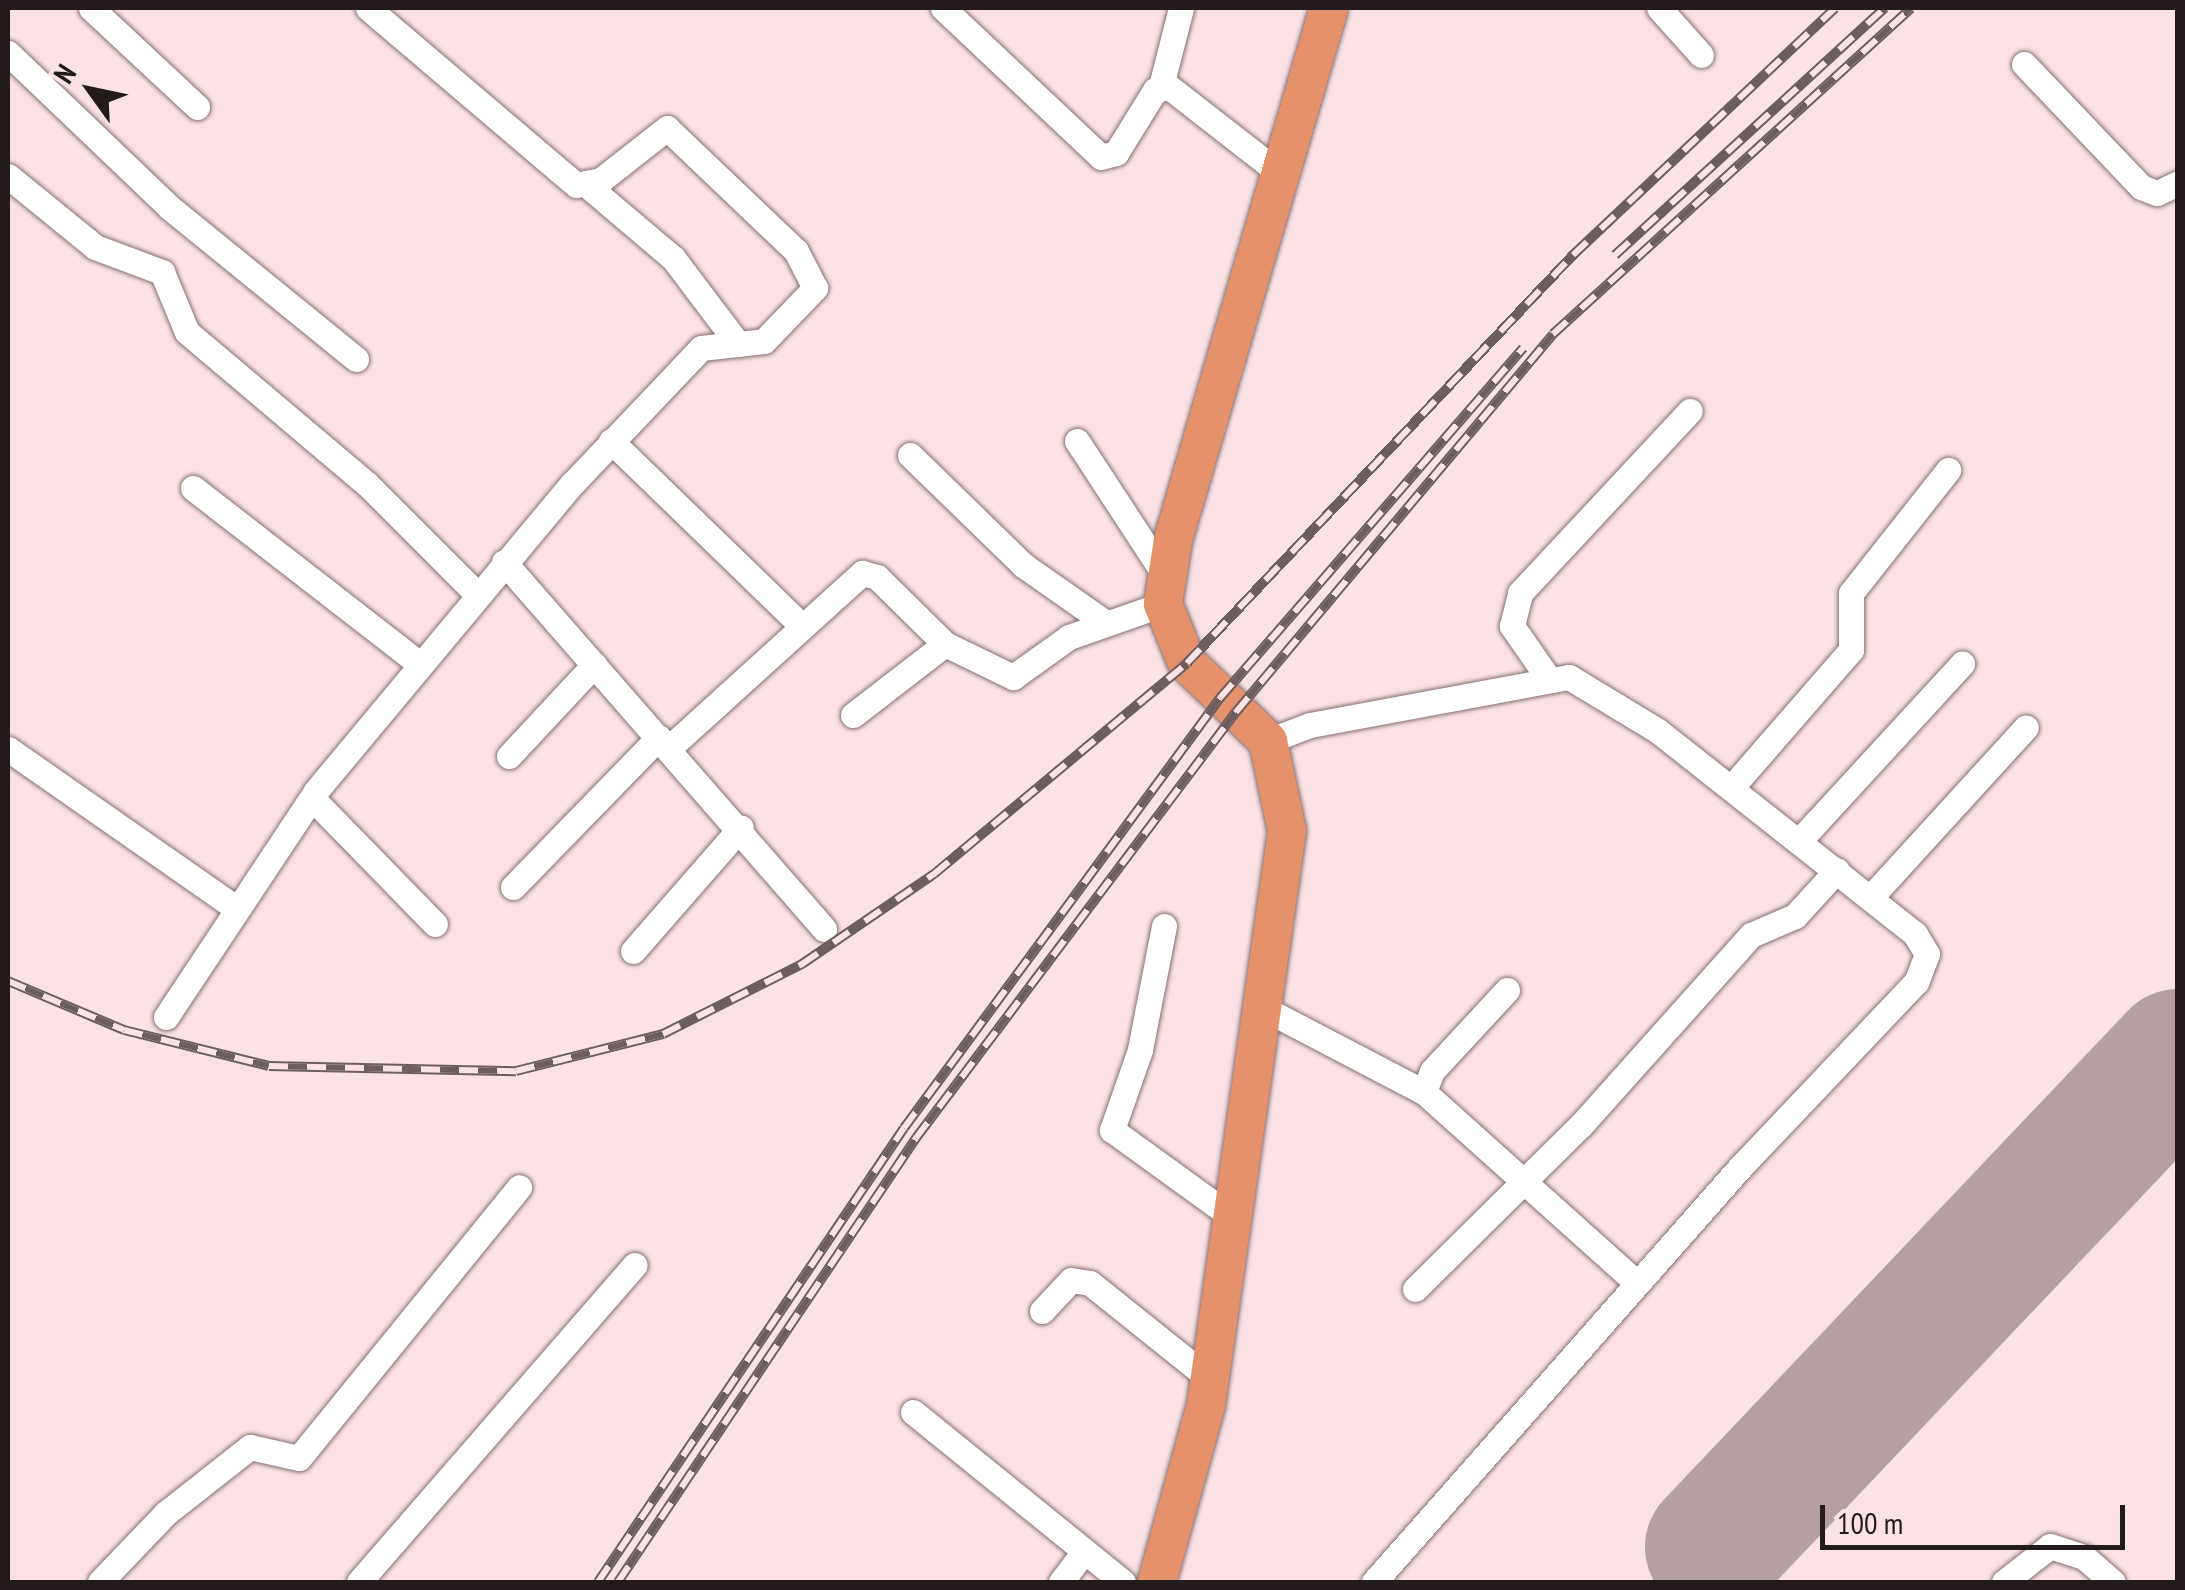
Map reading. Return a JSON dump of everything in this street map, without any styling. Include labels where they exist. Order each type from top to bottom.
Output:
[{"type":"highway","points":[[1156,1582],[1210,1380],[1286,831],[1268,742],[1188,664],[1164,590],[1329,8]]},
{"type":"street","points":[[368,8],[525,146],[588,186],[673,258],[738,344]]},
{"type":"street","points":[[943,8],[1102,157],[1116,153],[1161,86],[1181,8]]},
{"type":"street","points":[[1659,8],[1700,54]]},
{"type":"street","points":[[103,11],[197,107]]},
{"type":"street","points":[[8,53],[168,207],[356,359]]},
{"type":"street","points":[[2024,64],[2141,187],[2157,193],[2177,184]]},
{"type":"street","points":[[1161,86],[1282,175]]},
{"type":"street","points":[[166,1017],[312,798],[419,663],[612,440],[700,348],[764,342],[810,298],[816,276],[796,252],[667,128],[588,186]]},
{"type":"street","points":[[8,176],[94,246],[162,272],[187,332],[368,484],[477,594]]},
{"type":"street","points":[[1546,675],[1512,626],[1520,593],[1690,411]]},
{"type":"street","points":[[612,440],[802,626]]},
{"type":"street","points":[[513,887],[664,743],[870,572],[945,644],[1007,678],[1164,590],[1077,441]]},
{"type":"street","points":[[910,456],[1023,565],[1103,621]]},
{"type":"street","points":[[1731,788],[1851,650],[1851,592],[1948,470]]},
{"type":"street","points":[[192,488],[419,663]]},
{"type":"street","points":[[504,562],[741,827],[824,929]]},
{"type":"street","points":[[853,715],[945,644]]},
{"type":"street","points":[[509,756],[594,664]]},
{"type":"street","points":[[1799,840],[1962,664]]},
{"type":"street","points":[[1268,742],[1546,675],[1592,686],[1799,840],[1923,943],[1916,982],[1637,1283],[1374,1582]]},
{"type":"street","points":[[1870,898],[2026,727]]},
{"type":"street","points":[[8,749],[236,908]]},
{"type":"street","points":[[312,798],[435,924]]},
{"type":"street","points":[[633,951],[741,827]]},
{"type":"street","points":[[1415,1289],[1529,1178],[1751,935],[1795,916],[1836,870]]},
{"type":"street","points":[[1164,926],[1140,1050],[1112,1130],[1232,1217]]},
{"type":"street","points":[[1424,1092],[1432,1071],[1507,990]]},
{"type":"street","points":[[1263,1008],[1424,1092],[1529,1178],[1637,1283]]},
{"type":"street","points":[[100,1582],[166,1513],[250,1447],[299,1458],[520,1186]]},
{"type":"street","points":[[359,1582],[635,1265]]},
{"type":"street","points":[[1042,1310],[1071,1280],[1090,1283],[1210,1380]]},
{"type":"street","points":[[913,1412],[1122,1582]]},
{"type":"street","points":[[2004,1582],[2050,1546],[2084,1557],[2113,1582]]},
{"type":"street","points":[[1061,1582],[1083,1553]]},
{"type":"runway","points":[[1714,1547],[2178,1058]]},
{"type":"railway","points":[[8,981],[124,1030],[269,1066],[516,1071],[663,1034],[802,964],[934,874],[1187,663],[1573,255],[1835,8]]},
{"type":"railway","points":[[1615,255],[1885,8]]},
{"type":"railway","points":[[618,1582],[916,1138],[1236,712],[1553,334],[1911,8]]},
{"type":"railway","points":[[598,1582],[904,1128],[1220,698],[1523,348]]}]
